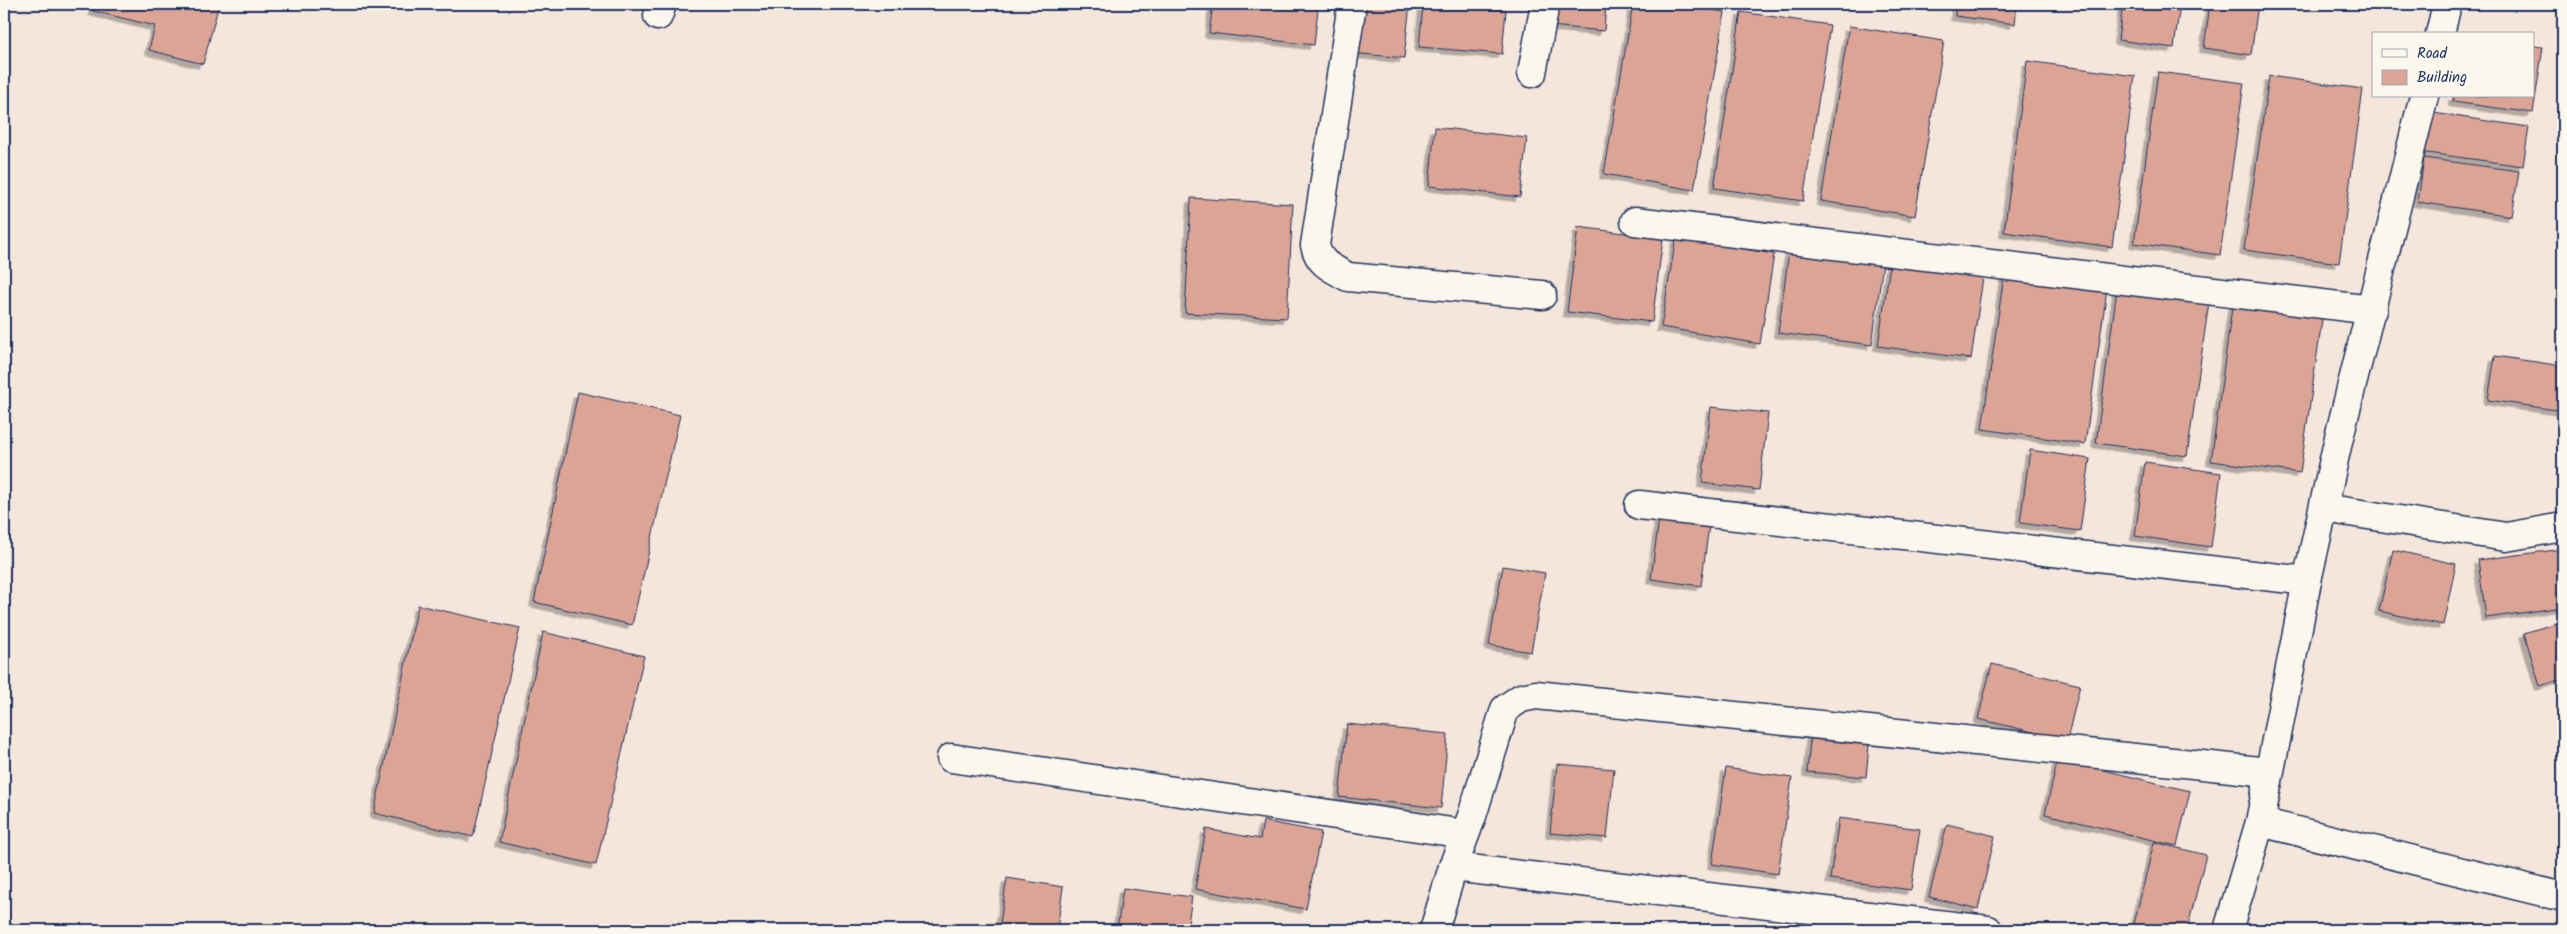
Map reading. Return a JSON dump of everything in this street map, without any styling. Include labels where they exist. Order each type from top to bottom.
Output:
[{"type":"street","points":[[1352,4],[1315,245],[1318,257],[1326,265],[1348,277],[1542,295]]},
{"type":"street","points":[[1532,73],[1545,4]]},
{"type":"street","points":[[2440,32],[2447,4]]},
{"type":"street","points":[[2228,930],[2260,822],[2307,581],[2424,98]]},
{"type":"street","points":[[1635,221],[2372,310]]},
{"type":"street","points":[[1639,505],[2307,581]]},
{"type":"street","points":[[2324,508],[2506,537],[2563,527]]},
{"type":"street","points":[[1434,930],[1505,709],[1521,698],[1536,695],[2269,772]]},
{"type":"street","points":[[951,758],[1465,834]]},
{"type":"street","points":[[2260,822],[2563,897]]},
{"type":"street","points":[[1453,867],[1988,930]]},
{"type":"building","points":[[95,4],[219,4],[203,64],[149,50],[155,26],[93,11]]},
{"type":"building","points":[[1213,4],[1270,4],[1318,9],[1314,45],[1209,33]]},
{"type":"building","points":[[1357,4],[1410,4],[1404,58],[1352,53]]},
{"type":"building","points":[[1423,4],[1506,10],[1502,54],[1419,47]]},
{"type":"building","points":[[1551,4],[1606,4],[1604,31],[1550,26]]},
{"type":"building","points":[[1633,4],[1675,4],[1725,12],[1694,190],[1604,174]]},
{"type":"building","points":[[1956,4],[2017,4],[2015,24],[1955,16]]},
{"type":"building","points":[[2123,4],[2180,4],[2174,48],[2118,40]]},
{"type":"building","points":[[2210,4],[2258,4],[2251,55],[2204,48]]},
{"type":"building","points":[[1741,12],[1830,25],[1803,201],[1714,188]]},
{"type":"building","points":[[1849,26],[1944,41],[1915,216],[1821,201]]},
{"type":"building","points":[[2534,46],[2543,47],[2533,113],[2453,102],[2453,98],[2534,98]]},
{"type":"building","points":[[2027,61],[2135,76],[2112,247],[2004,232]]},
{"type":"building","points":[[2158,72],[2244,83],[2220,255],[2134,243]]},
{"type":"building","points":[[2269,76],[2363,89],[2339,263],[2244,250]]},
{"type":"building","points":[[2426,112],[2529,127],[2523,166],[2420,152]]},
{"type":"building","points":[[1435,127],[1527,138],[1520,197],[1429,186]]},
{"type":"building","points":[[2424,158],[2519,171],[2512,216],[2418,202]]},
{"type":"building","points":[[1191,198],[1293,204],[1287,318],[1185,313]]},
{"type":"building","points":[[1578,227],[1663,238],[1652,322],[1567,312]]},
{"type":"building","points":[[1676,238],[1774,254],[1760,344],[1661,327]]},
{"type":"building","points":[[1789,251],[1883,262],[1872,345],[1778,333]]},
{"type":"building","points":[[1891,258],[1984,271],[1971,359],[1878,346]]},
{"type":"building","points":[[2005,268],[2108,282],[2085,444],[1982,429]]},
{"type":"building","points":[[2118,282],[2210,295],[2187,456],[2096,443]]},
{"type":"building","points":[[2233,300],[2323,313],[2300,473],[2211,461]]},
{"type":"building","points":[[2495,356],[2563,366],[2563,411],[2488,400]]},
{"type":"building","points":[[578,392],[680,415],[632,625],[534,602]]},
{"type":"building","points":[[1711,407],[1768,413],[1759,490],[1702,483]]},
{"type":"building","points":[[2030,450],[2090,459],[2080,531],[2020,523]]},
{"type":"building","points":[[2145,462],[2221,473],[2211,547],[2135,536]]},
{"type":"building","points":[[1659,518],[1709,525],[1701,586],[1651,579]]},
{"type":"building","points":[[2563,549],[2563,607],[2486,618],[2478,560]]},
{"type":"building","points":[[2393,550],[2456,564],[2443,625],[2379,611]]},
{"type":"building","points":[[1503,566],[1545,573],[1531,652],[1489,645]]},
{"type":"building","points":[[418,605],[520,628],[473,837],[374,813]]},
{"type":"building","points":[[2563,621],[2563,679],[2540,686],[2524,633]]},
{"type":"building","points":[[543,632],[644,656],[596,865],[499,842]]},
{"type":"building","points":[[1992,664],[2080,685],[2067,740],[1978,719]]},
{"type":"building","points":[[1347,724],[1448,734],[1441,808],[1339,797]]},
{"type":"building","points":[[1811,731],[1870,736],[1866,777],[1807,772]]},
{"type":"building","points":[[2058,759],[2190,791],[2177,846],[2045,814]]},
{"type":"building","points":[[1557,764],[1614,769],[1607,838],[1550,833]]},
{"type":"building","points":[[1726,768],[1792,778],[1778,874],[1712,864]]},
{"type":"building","points":[[1839,818],[1920,829],[1911,890],[1830,879]]},
{"type":"building","points":[[1263,821],[1321,832],[1306,909],[1195,889],[1206,829],[1260,839]]},
{"type":"building","points":[[1947,824],[1995,836],[1978,909],[1929,897]]},
{"type":"building","points":[[2154,842],[2206,855],[2187,930],[2159,930],[2134,924]]},
{"type":"building","points":[[1007,878],[1063,887],[1057,930],[999,930]]},
{"type":"building","points":[[1123,888],[1192,897],[1187,930],[1117,930]]}]
